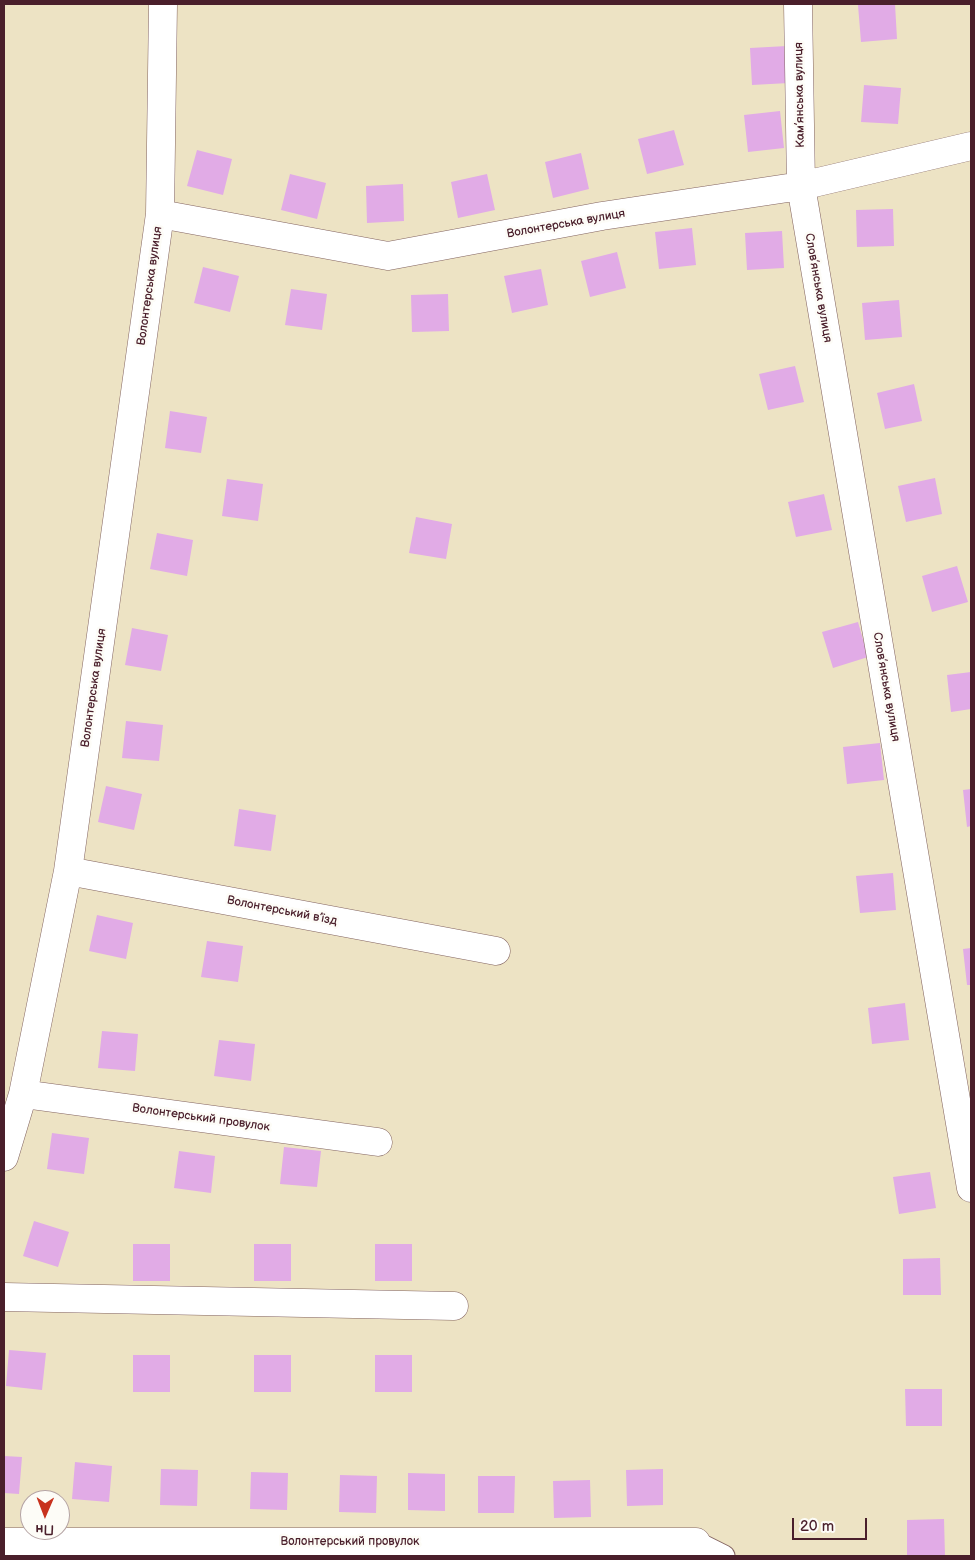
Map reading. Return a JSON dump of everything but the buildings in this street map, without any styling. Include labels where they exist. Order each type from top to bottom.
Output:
[{"type":"street","name":"Волонтерська вулиця","points":[[4,1157],[23,1094],[68,870],[160,214],[162,4]]},
{"type":"street","name":"Кам’янська вулиця","points":[[798,4],[801,186]]},
{"type":"street","name":"Волонтерська вулиця","points":[[160,214],[388,256],[602,216],[801,186],[971,146]]},
{"type":"street","name":"Слов’янська вулиця","points":[[801,186],[971,1188]]},
{"type":"street","name":"Волонтерський в’їзд","points":[[68,870],[496,951]]},
{"type":"street","name":"Волонтерський провулок","points":[[23,1094],[378,1142]]},
{"type":"street","points":[[4,1297],[454,1306]]},
{"type":"street","name":"Волонтерський провулок","points":[[4,1542],[696,1542]]},
{"type":"street","points":[[696,1542],[724,1556]]}]
